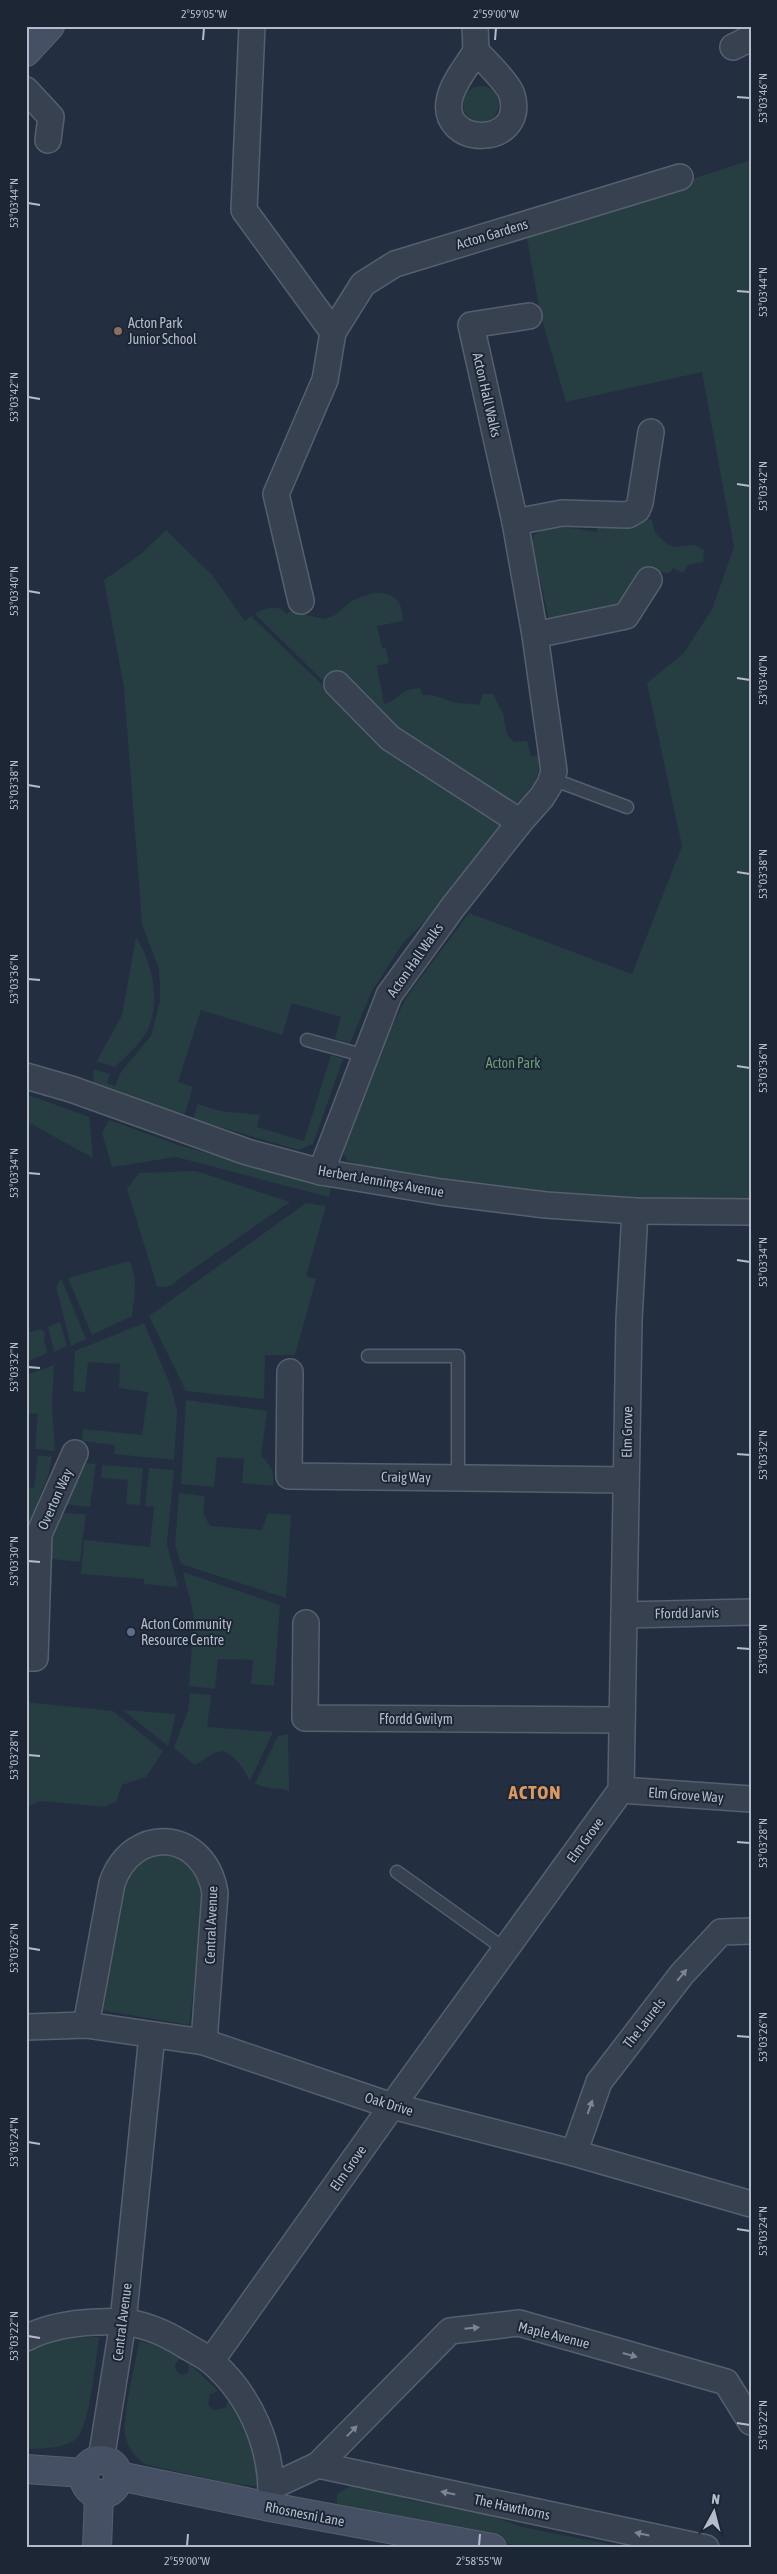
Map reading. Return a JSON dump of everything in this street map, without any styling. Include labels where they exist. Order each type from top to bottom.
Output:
[{"type":"main road","name":"Rhosnesni Lane","points":[[26,2469],[101,2476],[271,2497],[492,2548]]},
{"type":"main road","points":[[97,2548],[101,2476]]},
{"type":"street","points":[[252,26],[244,210],[333,332]]},
{"type":"street","points":[[458,82],[466,76],[477,72],[488,72],[506,83],[511,92],[512,113],[502,129],[486,136],[475,136],[465,132],[456,125],[452,117],[449,99],[458,82],[476,51],[475,26]]},
{"type":"street","points":[[476,51],[498,77]]},
{"type":"street","points":[[26,90],[51,117],[48,140]]},
{"type":"street","name":"Acton Gardens","points":[[301,602],[276,494],[325,380],[333,332],[363,284],[395,264],[680,177]]},
{"type":"street","name":"Acton Hall Walks","points":[[321,1172],[389,996],[407,968],[520,822],[542,797],[554,771],[535,635],[515,522],[471,325],[529,316]]},
{"type":"street","points":[[515,522],[562,513],[628,515],[637,510],[640,504],[651,432]]},
{"type":"street","points":[[535,635],[626,616],[648,580]]},
{"type":"street","points":[[337,684],[390,738],[520,822]]},
{"type":"street","name":"Herbert Jennings Avenue","points":[[26,1076],[71,1089],[247,1152],[321,1172],[441,1192],[546,1205],[635,1211],[751,1212]]},
{"type":"street","name":"Elm Grove","points":[[211,2361],[392,2106],[622,1790],[629,1320],[635,1211]]},
{"type":"street","name":"Craig Way","points":[[290,1372],[289,1476],[626,1480]]},
{"type":"street","name":"Overton Way","points":[[26,1658],[35,1658],[39,1534],[75,1453]]},
{"type":"street","name":"Ffordd Jarvis","points":[[624,1615],[751,1612]]},
{"type":"street","name":"Ffordd Gwilym","points":[[306,1623],[306,1718],[622,1720]]},
{"type":"street","name":"Elm Grove Way","points":[[622,1790],[751,1800]]},
{"type":"street","name":"Central Avenue","points":[[86,2024],[112,1883],[117,1869],[126,1856],[138,1848],[152,1842],[167,1841],[181,1844],[194,1852],[205,1864],[212,1879],[215,1893],[204,2042]]},
{"type":"street","name":"The Laurels","points":[[574,2153],[599,2082],[682,1974],[721,1932],[751,1931]]},
{"type":"street","name":"Oak Drive","points":[[26,2027],[86,2024],[204,2042],[392,2106],[574,2153],[751,2204]]},
{"type":"street","name":"Central Avenue","points":[[101,2476],[123,2322],[152,2035]]},
{"type":"street","points":[[29,2330],[74,2323],[123,2322],[163,2332],[211,2361],[236,2387],[252,2412],[264,2440],[271,2497]]},
{"type":"street","name":"Maple Avenue","points":[[271,2497],[318,2466],[450,2330],[519,2323],[726,2382],[751,2422]]},
{"type":"street","name":"The Hawthorns","points":[[318,2466],[706,2548]]},
{"type":"lane","points":[[552,778],[627,807]]},
{"type":"lane","points":[[307,1040],[366,1056]]},
{"type":"lane","points":[[368,1356],[458,1356],[458,1477]]},
{"type":"lane","points":[[397,1872],[506,1950]]},
{"type":"green space","points":[[481,86],[493,92],[499,104],[493,116],[481,122],[469,116],[463,104],[469,92]]},
{"type":"green space","name":"Acton Park","points":[[751,160],[751,1205],[610,1201],[356,1169],[357,1163],[349,1162],[342,1152],[376,1059],[407,996],[469,913],[632,974],[682,846],[647,683],[684,653],[712,609],[734,547],[702,372],[566,402],[540,313],[526,232]]},
{"type":"green space","points":[[645,518],[652,520],[655,533],[667,544],[675,547],[694,545],[704,550],[703,562],[688,565],[683,573],[673,568],[670,573],[659,572],[632,604],[550,623],[532,545],[534,535],[540,531],[556,528],[573,528],[597,532],[598,519]]},
{"type":"green space","points":[[166,530],[212,575],[245,621],[251,616],[384,744],[505,820],[429,917],[403,943],[372,991],[350,1043],[335,1039],[341,1017],[292,1003],[282,1035],[201,1010],[178,1082],[193,1087],[184,1116],[103,1088],[93,1081],[94,1069],[110,1074],[107,1083],[115,1086],[121,1072],[151,1036],[160,1001],[159,969],[142,924],[124,688],[104,580],[141,554]]},
{"type":"green space","points":[[373,593],[386,594],[396,598],[403,613],[403,621],[377,626],[382,648],[386,648],[389,663],[377,666],[384,704],[407,691],[420,688],[422,695],[432,695],[453,702],[479,705],[483,694],[493,694],[503,713],[507,734],[514,742],[527,741],[531,756],[541,755],[537,778],[525,796],[513,807],[385,742],[255,614],[268,608],[274,608],[282,609],[286,614],[291,611],[324,619],[335,615],[353,600]]},
{"type":"green space","points":[[136,937],[150,969],[153,981],[154,1006],[152,1018],[142,1040],[115,1067],[97,1062],[122,1015]]},
{"type":"green space","points":[[331,1055],[343,1059],[313,1144],[298,1150],[193,1119],[198,1104],[220,1111],[260,1115],[257,1127],[304,1141]]},
{"type":"green space","points":[[26,1094],[89,1117],[93,1158],[26,1121]]},
{"type":"green space","points":[[109,1120],[178,1145],[331,1187],[329,1197],[176,1157],[112,1167],[102,1133]]},
{"type":"green space","points":[[196,1171],[290,1202],[172,1285],[167,1287],[157,1286],[127,1189],[139,1173]]},
{"type":"green space","points":[[306,1203],[326,1206],[306,1276],[316,1279],[295,1355],[265,1355],[264,1399],[186,1391],[149,1316]]},
{"type":"green space","points":[[129,1261],[135,1281],[132,1316],[92,1335],[68,1278]]},
{"type":"green space","points":[[61,1278],[86,1339],[71,1346],[56,1287]]},
{"type":"green space","points":[[60,1322],[67,1346],[54,1352],[48,1327]]},
{"type":"green space","points":[[144,1323],[171,1387],[177,1411],[174,1460],[114,1454],[115,1445],[82,1441],[83,1429],[142,1435],[148,1392],[119,1388],[120,1364],[88,1362],[85,1392],[73,1391],[75,1351]]},
{"type":"green space","points":[[41,1329],[45,1333],[44,1339],[47,1353],[26,1362],[26,1333]]},
{"type":"green space","points":[[54,1365],[52,1405],[55,1451],[35,1449],[38,1414],[26,1413],[26,1375]]},
{"type":"green space","points":[[186,1400],[267,1411],[261,1456],[272,1469],[273,1486],[242,1483],[244,1459],[217,1457],[214,1487],[181,1484]]},
{"type":"green space","points":[[38,1455],[52,1457],[48,1476],[26,1531],[26,1487],[34,1488]]},
{"type":"green space","points":[[84,1463],[96,1464],[90,1507],[65,1504]]},
{"type":"green space","points":[[102,1465],[143,1468],[140,1505],[126,1504],[128,1480],[101,1478]]},
{"type":"green space","points":[[149,1468],[174,1470],[167,1544],[178,1587],[144,1584],[144,1579],[81,1574],[84,1540],[150,1547],[154,1507],[145,1506]]},
{"type":"green space","points":[[179,1493],[205,1496],[203,1513],[210,1526],[262,1530],[268,1513],[291,1515],[286,1598],[181,1564],[175,1545]]},
{"type":"green space","points":[[62,1513],[86,1514],[80,1562],[44,1558]]},
{"type":"green space","points":[[183,1572],[280,1605],[274,1686],[251,1684],[253,1660],[218,1659],[215,1689],[189,1686],[194,1616]]},
{"type":"green space","points":[[190,1693],[211,1695],[207,1727],[273,1732],[250,1781],[233,1757],[224,1751],[214,1753],[195,1765],[174,1748],[188,1711]]},
{"type":"green space","points":[[26,1702],[113,1711],[163,1751],[146,1777],[122,1785],[116,1802],[105,1807],[40,1801],[26,1807]]},
{"type":"green space","points":[[123,1710],[176,1714],[168,1746]]},
{"type":"green space","points":[[288,1734],[289,1791],[263,1787],[255,1783],[278,1736]]},
{"type":"green space","points":[[145,1856],[187,1857],[207,1889],[189,2025],[100,2010],[123,1875]]},
{"type":"green space","points":[[99,2337],[89,2407],[81,2432],[76,2439],[65,2445],[26,2449],[26,2349],[69,2338]]},
{"type":"green space","points":[[139,2341],[161,2347],[181,2358],[175,2364],[176,2371],[182,2375],[188,2373],[189,2363],[218,2391],[210,2394],[208,2405],[214,2410],[225,2408],[228,2401],[246,2425],[261,2482],[256,2486],[232,2484],[144,2464],[135,2455],[126,2439],[125,2427],[127,2403]]},
{"type":"green space","points":[[353,2485],[370,2486],[409,2500],[479,2512],[522,2527],[628,2548],[529,2548],[336,2510],[337,2494]]},
{"type":"place","name":"Acton Park Junior School","points":[[118,331]]},
{"type":"place","name":"Acton Community Resource Centre","points":[[131,1632]]},
{"type":"district","name":"ACTON","points":[[535,1792]]}]
